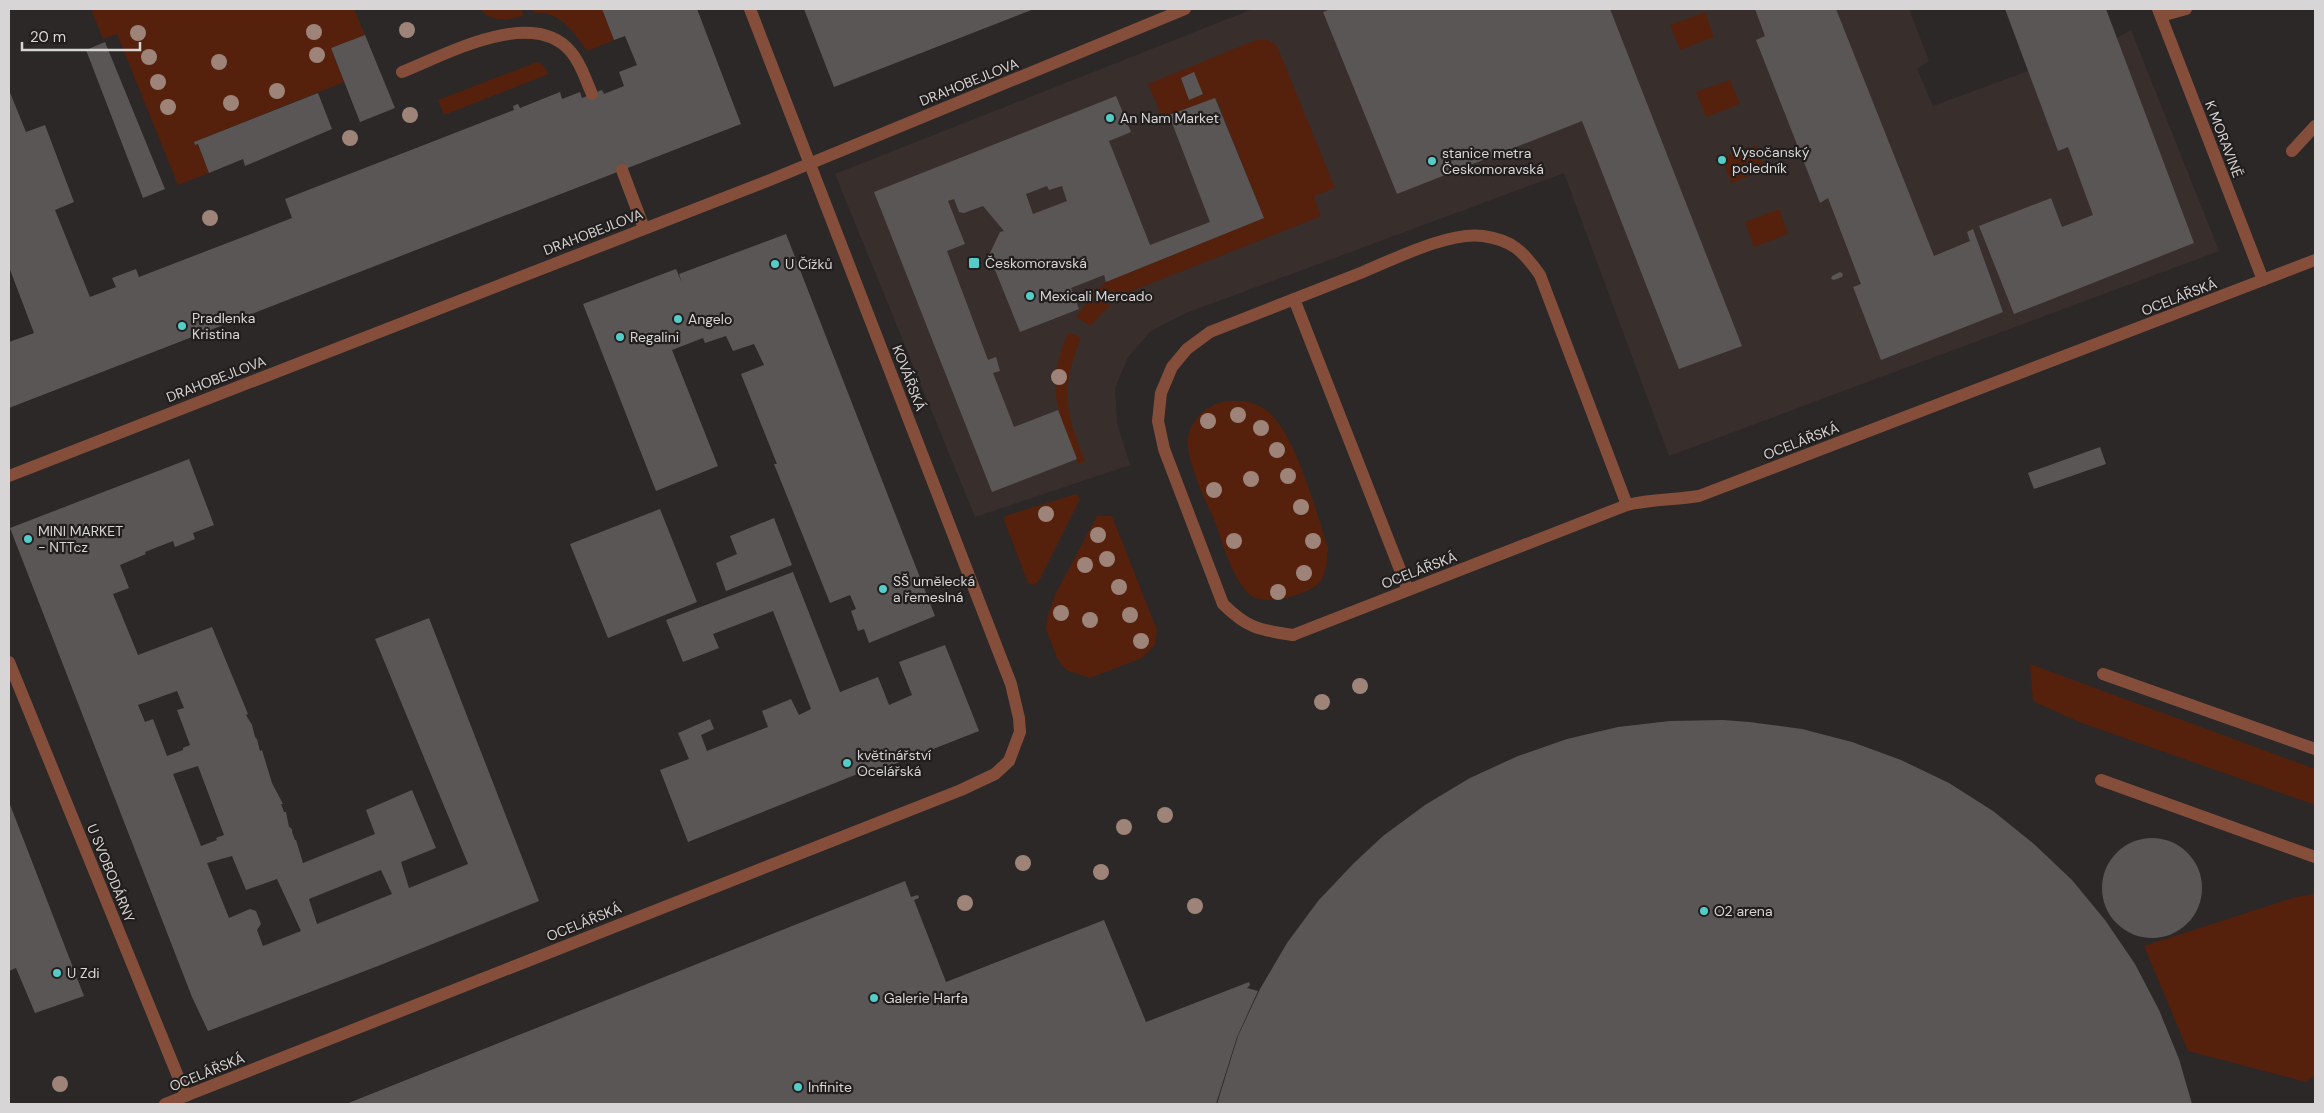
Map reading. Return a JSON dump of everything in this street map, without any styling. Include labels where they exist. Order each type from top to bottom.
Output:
[{"type":"street","name":"KOVÁŘSKÁ","points":[[750,9],[1011,684],[1020,718],[1020,732],[1009,761]]},
{"type":"street","name":"DRAHOBEJLOVA","points":[[9,476],[809,164],[1185,9]]},
{"type":"street","points":[[2159,12],[2186,9]]},
{"type":"street","name":"K MORAVINĚ","points":[[2159,12],[2263,280]]},
{"type":"street","points":[[402,72],[478,41],[506,34],[534,32],[556,40],[571,52],[592,94]]},
{"type":"street","points":[[2292,150],[2315,126]]},
{"type":"street","points":[[622,170],[644,228]]},
{"type":"street","points":[[1408,590],[1294,299],[1449,239],[1481,236],[1508,242],[1526,256],[1540,275],[1627,504]]},
{"type":"street","name":"OCELÁŘSKÁ","points":[[1294,299],[1210,332],[1187,349],[1172,367],[1161,393],[1158,420],[1164,449],[1223,604],[1239,620],[1263,630],[1293,635],[1627,504],[1648,500],[1674,500],[1699,496],[2315,260]]},
{"type":"street","name":"U SVOBODÁRNY","points":[[9,662],[186,1096]]},
{"type":"street","points":[[2103,674],[2315,749]]},
{"type":"street","name":"OCELÁŘSKÁ","points":[[165,1104],[961,790],[995,774],[1009,761]]},
{"type":"street","points":[[2102,780],[2315,857]]},
{"type":"shaded area","points":[[91,9],[354,9],[365,35],[331,48],[344,82],[194,142],[195,145],[198,144],[209,173],[178,185],[117,34],[103,39]]},
{"type":"shaded area","points":[[480,9],[521,9],[524,15],[501,20],[490,17]]},
{"type":"shaded area","points":[[532,9],[602,9],[614,40],[587,51],[571,30],[559,19],[543,13],[534,13]]},
{"type":"shaded area","points":[[1253,9],[1909,9],[1929,61],[1917,69],[1933,106],[2117,38],[2131,30],[2219,251],[1669,456],[1564,173],[1186,313],[1151,331],[1128,357],[1115,388],[1117,423],[1130,465],[975,517],[835,174]]},
{"type":"shaded area","points":[[1705,12],[1714,37],[1680,50],[1670,25]]},
{"type":"shaded area","points":[[1256,40],[1268,40],[1277,46],[1335,188],[1314,196],[1320,214],[1319,217],[1132,291],[1115,300],[1090,326],[1076,317],[1094,293],[1106,282],[1264,218],[1216,98],[1162,117],[1148,84]],"holes":[[[1194,73],[1189,99],[1181,78]]]},
{"type":"shaded area","points":[[537,62],[542,64],[549,74],[444,115],[438,100]]},
{"type":"shaded area","points":[[1730,80],[1740,104],[1706,117],[1696,92]]},
{"type":"shaded area","points":[[1756,145],[1765,170],[1731,183],[1722,158]]},
{"type":"shaded area","points":[[1779,209],[1788,234],[1754,247],[1745,222]]},
{"type":"shaded area","points":[[1069,332],[1081,338],[1074,356],[1068,387],[1069,414],[1085,461],[1078,464],[1060,414],[1055,384],[1061,351]]},
{"type":"shaded area","points":[[1245,401],[1259,405],[1266,410],[1277,421],[1287,436],[1304,474],[1328,548],[1325,572],[1318,584],[1294,596],[1274,600],[1255,598],[1249,594],[1237,579],[1195,476],[1188,447],[1189,432],[1192,425],[1208,408],[1222,402]]},
{"type":"shaded area","points":[[1076,494],[1080,499],[1040,579],[1035,585],[1028,583],[1004,520],[1005,516]]},
{"type":"shaded area","points":[[1097,516],[1112,516],[1157,630],[1155,645],[1142,658],[1090,678],[1066,670],[1057,658],[1046,629],[1047,618],[1055,595]]},
{"type":"shaded area","points":[[2030,664],[2315,769],[2315,805],[2079,722],[2033,701]]},
{"type":"shaded area","points":[[2315,894],[2315,1075],[2306,1082],[2188,1051],[2144,946],[2296,897]]},
{"type":"building","points":[[602,9],[697,9],[741,124],[9,408],[9,342],[34,333],[9,267],[9,90],[26,132],[45,125],[74,202],[55,210],[90,297],[116,287],[112,278],[136,269],[139,277],[292,218],[285,199],[514,110],[513,106],[518,104],[520,108],[560,92],[562,99],[580,92],[582,98],[602,90],[604,94],[624,86],[619,72],[637,65],[625,36],[614,40]]},
{"type":"building","points":[[804,9],[1034,9],[834,87]]},
{"type":"building","name":"stanice metra Českomoravská","points":[[1331,9],[1610,9],[1742,346],[1679,369],[1582,121],[1397,194],[1323,12]]},
{"type":"building","points":[[1755,9],[1836,9],[1934,256],[1970,241],[1967,232],[1973,229],[2003,312],[1881,360],[1853,287],[1861,284],[1828,198],[1820,203],[1756,40],[1765,36]]},
{"type":"building","points":[[2005,9],[2106,9],[2194,243],[2014,314],[1979,226],[2051,198],[2062,227],[2093,215],[2068,147],[2058,151]]},
{"type":"building","points":[[365,35],[395,108],[360,122],[331,48]]},
{"type":"building","points":[[105,42],[165,189],[143,198],[86,50]]},
{"type":"building","points":[[1194,72],[1203,94],[1189,100],[1181,78]]},
{"type":"building","points":[[318,93],[332,129],[245,166],[243,159],[209,173],[198,144],[195,145],[194,142]]},
{"type":"building","points":[[1116,96],[1131,132],[1109,141],[1150,245],[1210,222],[1169,115],[1215,98],[1264,218],[1106,282],[1104,275],[1071,288],[1079,309],[1020,332],[989,255],[1000,232],[1004,231],[983,206],[964,213],[959,212],[954,199],[948,201],[965,244],[947,251],[988,360],[996,357],[1000,371],[993,373],[1014,427],[1058,410],[1077,459],[992,492],[874,192]],"holes":[[[1047,186],[1049,190],[1062,186],[1067,201],[1033,214],[1026,194]]]},
{"type":"building","points":[[786,234],[935,616],[869,643],[864,629],[858,631],[851,611],[856,609],[850,595],[830,603],[774,464],[777,464],[741,374],[764,365],[754,344],[733,351],[726,336],[705,343],[703,338],[672,350],[718,466],[656,491],[583,304],[676,269],[682,283],[679,274]]},
{"type":"building","points":[[1840,272],[1843,274],[1842,277],[1834,280],[1831,279],[1832,276]]},
{"type":"building","points":[[2100,447],[2106,464],[2034,489],[2028,473]]},
{"type":"building","points":[[189,459],[214,525],[193,533],[195,539],[175,547],[173,541],[145,552],[146,554],[120,565],[129,588],[113,594],[138,655],[212,627],[248,714],[246,715],[252,725],[260,751],[262,750],[272,783],[283,804],[281,804],[284,812],[286,812],[289,827],[292,829],[303,863],[375,834],[366,810],[412,790],[436,848],[401,862],[409,888],[468,864],[375,639],[429,618],[539,901],[378,966],[208,1031],[192,997],[10,528]],"holes":[[[177,691],[184,708],[177,710],[190,745],[167,756],[153,719],[145,722],[138,705]],[[198,766],[224,835],[201,846],[173,774]],[[232,856],[246,890],[277,879],[301,931],[263,946],[257,930],[261,924],[256,911],[250,909],[229,918],[207,863]],[[381,870],[392,894],[317,924],[309,899]]]},
{"type":"building","points":[[660,509],[697,602],[608,638],[570,544]]},
{"type":"building","points":[[774,518],[792,565],[726,591],[716,563],[737,554],[730,536]]},
{"type":"building","points":[[793,572],[840,692],[878,677],[889,705],[912,695],[899,662],[945,645],[979,731],[872,773],[870,769],[688,842],[660,770],[689,759],[678,733],[710,719],[714,729],[701,735],[707,751],[768,727],[762,711],[791,699],[799,715],[811,709],[773,611],[713,634],[719,648],[683,662],[666,620]]},
{"type":"building","name":"O2 arena","points":[[1723,720],[1802,729],[1852,742],[1901,760],[1949,783],[1993,811],[2034,844],[2072,880],[2105,920],[2135,964],[2159,1010],[2179,1059],[2192,1104],[1217,1104],[1238,1036],[1260,989],[1287,943],[1318,901],[1383,836],[1425,805],[1470,778],[1518,756],[1567,739],[1618,727],[1670,721]]},
{"type":"building","points":[[9,802],[84,996],[35,1013],[16,968],[9,971]]},
{"type":"building","points":[[2152,838],[2162,839],[2180,846],[2194,860],[2201,878],[2201,898],[2194,916],[2180,930],[2162,937],[2152,938],[2142,937],[2124,930],[2110,916],[2103,898],[2102,888],[2103,878],[2110,860],[2124,846],[2142,839]]},
{"type":"building","name":"Galerie Harfa","points":[[905,881],[911,897],[918,895],[919,898],[914,900],[946,982],[1104,920],[1146,1022],[1249,982],[1250,985],[1247,988],[1258,991],[1237,1037],[1216,1104],[346,1104]]},
{"type":"place","name":"An Nam Market","points":[[1110,118]]},
{"type":"place","name":"Vysočanský poledník","points":[[1722,160]]},
{"type":"place","name":"stanice metra Českomoravská","points":[[1432,161]]},
{"type":"place","name":"Českomoravská","points":[[974,263]]},
{"type":"place","name":"U Čížků","points":[[775,264]]},
{"type":"place","name":"Mexicali Mercado","points":[[1030,296]]},
{"type":"place","name":"Angelo","points":[[678,319]]},
{"type":"place","name":"Pradlenka Kristina","points":[[182,326]]},
{"type":"place","name":"Regalini","points":[[620,337]]},
{"type":"place","name":"MINI MARKET - NTTcz","points":[[28,539]]},
{"type":"place","name":"SŠ umělecká a řemeslná","points":[[883,589]]},
{"type":"place","name":"květinářství Ocelářská","points":[[847,763]]},
{"type":"place","name":"O2 arena","points":[[1704,911]]},
{"type":"place","name":"U Zdi","points":[[57,973]]},
{"type":"place","name":"Galerie Harfa","points":[[874,998]]},
{"type":"place","name":"Infinite","points":[[798,1087]]}]
